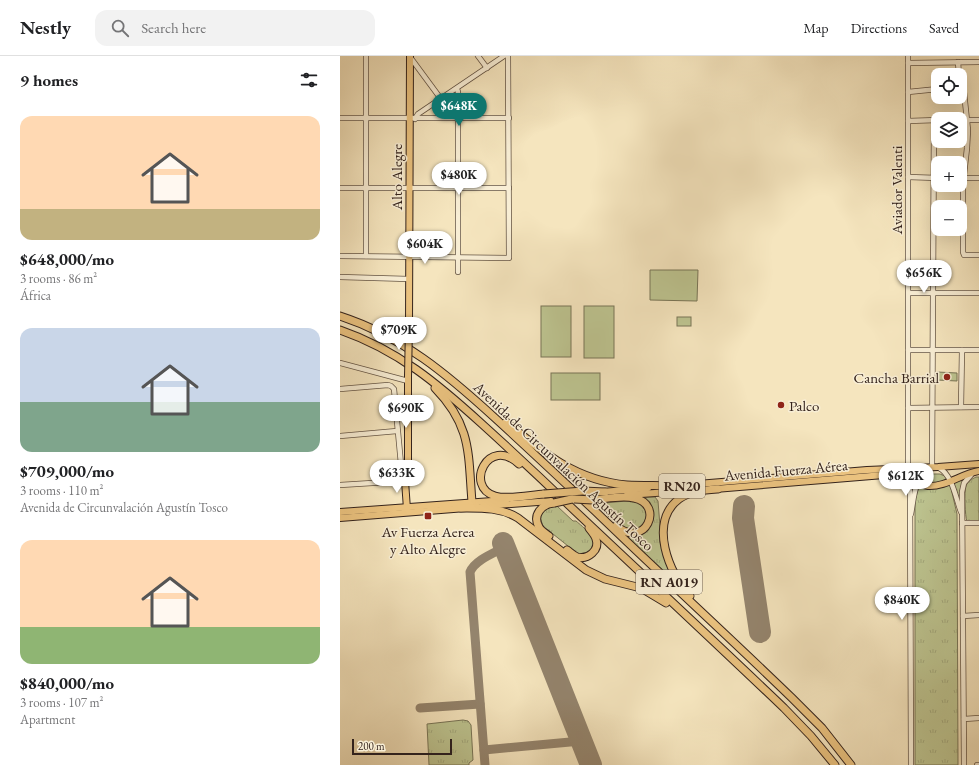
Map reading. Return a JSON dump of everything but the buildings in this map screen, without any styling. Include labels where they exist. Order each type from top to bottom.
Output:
[{"type":"highway","points":[[340,312],[386,330],[416,352]]},
{"type":"highway","name":"Avenida de Circunvalación Agustín Tosco","points":[[340,316],[383,334],[416,352],[455,382],[523,444],[807,713],[830,738],[851,765]]},
{"type":"highway","name":"Avenida de Circunvalación Agustín Tosco","points":[[340,330],[390,352],[422,372],[461,404],[800,724],[835,765]]},
{"type":"highway","points":[[340,333],[401,362],[432,384],[445,399],[458,418],[467,442],[472,502]]},
{"type":"highway","points":[[425,359],[458,379],[503,420],[620,530],[628,533],[638,533],[644,529],[648,523],[649,511],[646,504],[640,500],[629,497],[588,496],[549,499]]},
{"type":"highway","points":[[503,420],[546,454],[568,468],[584,475],[603,481],[627,485],[677,486]]},
{"type":"highway","points":[[549,499],[539,511],[537,522],[540,528],[574,555],[580,557],[591,555],[596,545],[595,536],[573,514],[561,498],[539,482],[516,460],[500,455],[491,457],[483,466],[480,474],[482,483],[486,490],[493,495],[503,497],[549,499],[573,499],[605,492]]},
{"type":"highway","points":[[712,622],[683,588],[673,573],[665,550],[663,531],[667,514],[678,500],[692,493],[718,488]]},
{"type":"highway","points":[[461,508],[494,509],[514,516],[586,570],[605,579],[641,588],[661,598],[694,628],[719,647]]},
{"type":"main road","name":"Alto Alegre","points":[[407,510],[405,481],[408,464],[408,257],[412,119],[410,56]]},
{"type":"main road","name":"Avenida Fuerza Aérea","points":[[588,496],[718,488],[874,470],[932,468],[979,464]]},
{"type":"main road","name":"Avenida Fuerza Aérea","points":[[605,492],[677,486],[896,474],[907,477],[917,483],[931,486],[941,485],[965,474],[977,471]]},
{"type":"main road","points":[[340,518],[472,502],[549,499]]},
{"type":"main road","points":[[340,512],[461,508],[549,499]]},
{"type":"street","points":[[366,56],[366,256]]},
{"type":"street","points":[[410,56],[441,99]]},
{"type":"street","points":[[478,56],[487,68]]},
{"type":"street","points":[[412,119],[504,56]]},
{"type":"street","points":[[340,256],[509,258],[508,56]]},
{"type":"street","name":"Aviador Valenti","points":[[908,56],[908,469]]},
{"type":"street","points":[[958,62],[958,68]]},
{"type":"street","points":[[908,63],[979,62]]},
{"type":"street","points":[[457,89],[459,188],[458,272]]},
{"type":"street","points":[[908,92],[931,90]]},
{"type":"street","points":[[340,118],[509,118]]},
{"type":"street","points":[[908,121],[931,120]]},
{"type":"street","points":[[967,120],[979,120]]},
{"type":"street","points":[[908,177],[931,178]]},
{"type":"street","points":[[967,178],[979,178]]},
{"type":"street","points":[[340,188],[509,188]]},
{"type":"street","points":[[911,514],[917,483],[923,472],[932,468],[932,293],[936,192]]},
{"type":"street","points":[[962,192],[963,252],[964,254],[979,256]]},
{"type":"street","points":[[340,277],[409,279]]},
{"type":"street","points":[[909,293],[979,292]]},
{"type":"street","points":[[908,350],[979,350]]},
{"type":"street","points":[[961,407],[962,350]]},
{"type":"street","points":[[340,363],[408,379]]},
{"type":"street","points":[[340,389],[391,386],[394,389],[402,475],[405,481],[340,485]]},
{"type":"street","points":[[908,408],[979,407]]},
{"type":"street","points":[[340,436],[397,431]]},
{"type":"street","points":[[938,467],[946,472],[962,515]]},
{"type":"street","points":[[964,765],[963,485],[968,476],[977,471]]},
{"type":"street","points":[[896,474],[909,484],[910,492],[911,765]]},
{"type":"street","points":[[962,523],[979,523]]},
{"type":"street","points":[[963,616],[979,615]]},
{"type":"street","points":[[964,719],[979,718]]},
{"type":"green space","points":[[650,270],[698,270],[697,301],[650,300]]},
{"type":"green space","points":[[541,306],[571,306],[571,357],[541,357]]},
{"type":"green space","points":[[584,306],[614,306],[614,358],[584,358]]},
{"type":"green space","points":[[677,317],[691,317],[691,326],[677,326]]},
{"type":"green space","name":"Cancha Barrial","points":[[937,372],[957,373],[957,381],[937,380]]},
{"type":"green space","points":[[551,373],[600,373],[600,400],[551,400]]},
{"type":"green space","points":[[926,474],[940,474],[945,476],[947,479],[938,483],[930,483],[922,479]]},
{"type":"green space","points":[[979,477],[979,521],[967,522],[965,504],[966,486],[969,481]]},
{"type":"green space","points":[[963,478],[960,501],[953,482]]},
{"type":"green space","points":[[950,484],[957,514],[958,765],[915,765],[915,500],[919,487],[937,488]]},
{"type":"green space","points":[[643,497],[655,497],[658,501],[661,539],[676,583],[624,534],[629,535],[651,521],[642,499]]},
{"type":"green space","points":[[626,501],[640,502],[648,511],[645,525],[633,531],[617,524],[595,504]]},
{"type":"green space","points":[[553,506],[557,506],[589,533],[593,541],[593,545],[589,552],[578,554],[543,526],[540,517],[542,511]]},
{"type":"green space","points":[[463,720],[468,721],[471,725],[473,760],[469,763],[469,765],[429,765],[427,724]]},
{"type":"taxiway","points":[[485,765],[470,572],[480,560],[505,547]]},
{"type":"taxiway","points":[[420,708],[480,704]]},
{"type":"taxiway","points":[[484,750],[581,741]]},
{"type":"runway","points":[[744,506],[743,518],[760,632]]},
{"type":"runway","points":[[503,543],[591,765]]},
{"type":"place","name":"Cancha Barrial","points":[[947,377]]},
{"type":"place","name":"Palco","points":[[781,405]]},
{"type":"place","name":"Av Fuerza Aerea y Alto Alegre","points":[[428,516]]}]
